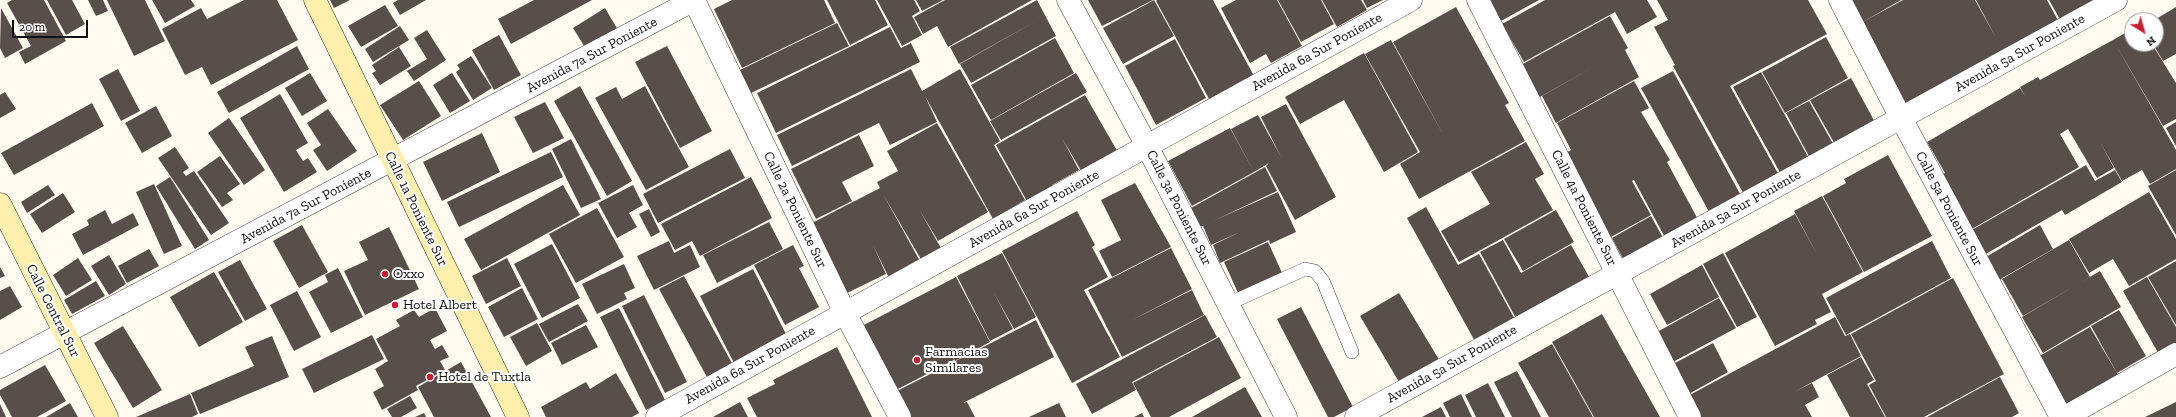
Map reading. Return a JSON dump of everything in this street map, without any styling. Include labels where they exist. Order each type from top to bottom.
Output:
[{"type":"main road","name":"Calle 1a Poniente Sur","points":[[315,0],[518,417]]},
{"type":"main road","name":"Calle Central Sur","points":[[0,204],[107,417]]},
{"type":"street","name":"Avenida 7a Sur Poniente","points":[[0,367],[65,334],[694,0]]},
{"type":"street","name":"Calle 2a Poniente Sur","points":[[694,0],[845,313],[900,417]]},
{"type":"street","name":"Calle 3a Poniente Sur","points":[[1068,0],[1147,146],[1286,417]]},
{"type":"street","name":"Avenida 6a Sur Poniente","points":[[657,417],[1411,0]]},
{"type":"street","name":"Calle 4a Poniente Sur","points":[[1478,0],[1690,417]]},
{"type":"street","name":"Calle 5a Poniente Sur","points":[[1840,0],[1901,118],[2061,417]]},
{"type":"street","name":"Avenida 5a Sur Poniente","points":[[1356,417],[2116,0]]},
{"type":"street","points":[[2065,417],[2176,354]]},
{"type":"lane","points":[[1228,304],[1305,269],[1315,271],[1323,281],[1352,352]]},
{"type":"building","points":[[12,0],[44,0],[66,41],[25,64],[19,52],[31,46],[7,3]]},
{"type":"building","points":[[47,0],[72,0],[85,24],[66,35]]},
{"type":"building","points":[[88,0],[103,0],[108,11],[96,16]]},
{"type":"building","points":[[107,0],[145,0],[165,41],[134,56]]},
{"type":"building","points":[[152,0],[191,0],[195,6],[165,23]]},
{"type":"building","points":[[244,0],[277,0],[298,40],[211,85],[202,67],[185,75],[162,29],[201,8],[207,19]]},
{"type":"building","points":[[330,0],[350,0],[334,8]]},
{"type":"building","points":[[398,0],[426,0],[400,15],[393,3]]},
{"type":"building","points":[[534,0],[592,0],[511,44],[498,19]]},
{"type":"building","points":[[732,0],[824,0],[835,23],[742,68],[714,9]]},
{"type":"building","points":[[827,0],[875,0],[888,25],[850,45]]},
{"type":"building","points":[[877,0],[914,0],[920,11],[912,16],[922,35],[902,46]]},
{"type":"building","points":[[916,0],[943,0],[922,11]]},
{"type":"building","points":[[945,0],[1032,0],[948,47],[937,26],[923,34],[914,17]]},
{"type":"building","points":[[1037,0],[1056,36],[971,83],[960,64],[1038,20],[959,64],[950,47]]},
{"type":"building","points":[[1088,0],[1153,0],[1102,26]]},
{"type":"building","points":[[1154,0],[1174,36],[1123,64],[1103,28]]},
{"type":"building","points":[[1213,0],[1254,76],[1209,99],[1156,1]]},
{"type":"building","points":[[1236,0],[1277,0],[1302,46],[1271,63],[1266,54],[1250,63],[1221,8]]},
{"type":"building","points":[[1278,0],[1321,0],[1334,24],[1301,42]]},
{"type":"building","points":[[1322,0],[1361,0],[1367,10],[1337,27]]},
{"type":"building","points":[[1363,0],[1383,0],[1367,8]]},
{"type":"building","points":[[1490,0],[1539,0],[1501,21]]},
{"type":"building","points":[[1545,0],[1647,0],[1657,17],[1627,34],[1615,12],[1524,62],[1502,24]]},
{"type":"building","points":[[1657,0],[1808,0],[1827,34],[1730,86],[1781,179],[1746,198],[1673,66],[1675,65],[1654,27],[1668,20]]},
{"type":"building","points":[[1848,0],[1901,0],[1861,23]]},
{"type":"building","points":[[1903,0],[1975,0],[1996,38],[1976,0],[2047,0],[2060,24],[1910,111],[1861,23]]},
{"type":"building","points":[[2049,0],[2104,0],[2062,23]]},
{"type":"building","points":[[385,5],[398,26],[361,47],[348,26]]},
{"type":"building","points":[[1456,7],[1509,103],[1505,105],[1525,141],[1419,199],[1400,164],[1420,152],[1365,54],[1391,40],[1445,138],[1393,42]]},
{"type":"building","points":[[2176,7],[2176,54],[2163,61],[2158,52],[2164,52],[2164,14]]},
{"type":"building","points":[[1,8],[23,48],[5,58],[0,48]]},
{"type":"building","points":[[605,8],[618,30],[586,49],[573,28]]},
{"type":"building","points":[[1610,16],[1628,48],[1625,50],[1639,77],[1556,123],[1542,96],[1597,65],[1538,98],[1521,65]]},
{"type":"building","points":[[837,23],[849,46],[751,93],[740,70]]},
{"type":"building","points":[[400,26],[409,40],[373,62],[365,49]]},
{"type":"building","points":[[890,27],[901,48],[911,43],[920,62],[776,133],[757,93]]},
{"type":"building","points":[[427,30],[446,60],[414,81],[407,71],[427,59],[414,38]]},
{"type":"building","points":[[2124,34],[2124,52],[2157,52],[2176,83],[2176,119],[2163,126],[2113,40]]},
{"type":"building","points":[[499,35],[521,75],[494,90],[472,50]]},
{"type":"building","points":[[1826,37],[1848,78],[1785,113],[1762,72]]},
{"type":"building","points":[[1055,38],[1074,73],[991,120],[971,85]]},
{"type":"building","points":[[1175,39],[1206,98],[1156,125],[1125,66]]},
{"type":"building","points":[[2113,40],[2176,150],[2176,169],[2150,184],[2142,170],[2122,181],[2100,142],[2114,168],[2097,178],[2068,129],[2060,134],[2079,167],[1972,229],[1942,174],[1945,173],[1927,142],[2020,88],[2025,96],[2020,87],[2038,77],[2040,80]]},
{"type":"building","points":[[297,46],[309,69],[229,113],[217,92]]},
{"type":"building","points":[[667,46],[712,131],[680,148],[635,62]]},
{"type":"building","points":[[399,47],[411,66],[380,85],[372,73],[376,71],[372,65]]},
{"type":"building","points":[[1364,53],[1418,152],[1384,172],[1344,100],[1300,124],[1285,97]]},
{"type":"building","points":[[471,56],[492,88],[473,100],[456,72],[460,69],[457,65]]},
{"type":"building","points":[[118,69],[140,111],[121,121],[99,79]]},
{"type":"building","points":[[911,69],[922,91],[960,69],[1000,141],[994,145],[1025,200],[993,219],[925,96],[937,122],[890,145],[879,123],[792,166],[777,135]]},
{"type":"building","points":[[1673,71],[1744,201],[1713,219],[1641,88]]},
{"type":"building","points":[[1761,72],[1811,162],[1783,178],[1733,87]]},
{"type":"building","points":[[310,73],[327,101],[302,116],[285,88]]},
{"type":"building","points":[[452,73],[470,101],[450,113],[433,85]]},
{"type":"building","points":[[1076,73],[1087,92],[1001,140],[990,121]]},
{"type":"building","points":[[1851,78],[1876,124],[1836,146],[1810,100]]},
{"type":"building","points":[[419,81],[441,116],[403,140],[380,105]]},
{"type":"building","points":[[1634,81],[1649,108],[1641,112],[1670,160],[1667,162],[1701,225],[1668,243],[1634,180],[1632,181],[1651,215],[1611,237],[1566,153],[1571,150],[1557,123]]},
{"type":"building","points":[[580,86],[632,181],[607,196],[554,101]]},
{"type":"building","points":[[645,86],[689,167],[646,190],[595,98],[616,87],[622,99]]},
{"type":"building","points":[[5,92],[16,109],[0,118],[0,95]]},
{"type":"building","points":[[280,94],[308,143],[296,150],[303,161],[308,158],[317,172],[284,192],[240,118]]},
{"type":"building","points":[[1085,95],[1119,154],[1083,174],[1062,138],[1079,170],[1052,185],[1055,190],[1029,205],[996,145]]},
{"type":"building","points":[[1809,101],[1836,149],[1812,162],[1786,113]]},
{"type":"building","points":[[545,102],[564,138],[533,153],[514,117]]},
{"type":"building","points":[[92,103],[104,126],[14,175],[1,153]]},
{"type":"building","points":[[1286,104],[1336,197],[1295,220],[1266,166],[1269,163],[1254,172],[1231,129],[1258,115],[1281,157],[1261,117]]},
{"type":"building","points":[[156,106],[172,136],[142,153],[125,123]]},
{"type":"building","points":[[328,109],[357,151],[327,171],[313,150],[321,145],[307,123]]},
{"type":"building","points":[[229,118],[265,170],[244,185],[208,133]]},
{"type":"building","points":[[2176,122],[2176,146],[2166,128]]},
{"type":"building","points":[[937,123],[988,212],[938,241],[919,209],[942,250],[922,261],[883,194],[921,263],[889,278],[873,245],[886,274],[847,293],[812,223],[880,188],[877,182],[898,171],[887,151]]},
{"type":"building","points":[[1230,128],[1254,172],[1192,206],[1168,161]]},
{"type":"building","points":[[482,133],[500,172],[442,201],[423,162]]},
{"type":"building","points":[[859,135],[874,166],[842,182],[852,201],[816,219],[791,169]]},
{"type":"building","points":[[571,139],[601,199],[581,208],[552,149]]},
{"type":"building","points":[[1526,142],[1544,174],[1535,179],[1553,210],[1459,262],[1441,231],[1490,204],[1471,172]]},
{"type":"building","points":[[175,147],[189,168],[183,172],[186,176],[194,171],[229,223],[211,235],[158,158]]},
{"type":"building","points":[[730,149],[745,178],[658,223],[643,194]]},
{"type":"building","points":[[551,152],[563,177],[459,227],[447,202]]},
{"type":"building","points":[[1888,155],[1932,236],[1864,272],[1823,196],[1846,183],[1844,179]]},
{"type":"building","points":[[220,156],[240,184],[227,193],[233,200],[222,207],[197,172]]},
{"type":"building","points":[[2086,165],[2095,181],[2115,170],[2122,182],[2065,215],[2062,210],[1984,255],[1970,231]]},
{"type":"building","points":[[1265,167],[1277,191],[1213,221],[1278,192],[1296,232],[1270,244],[1269,240],[1220,263],[1213,245],[1240,232],[1211,245],[1203,226],[1200,227],[1191,208]]},
{"type":"building","points":[[2176,170],[2176,235],[2148,186]]},
{"type":"building","points":[[170,177],[209,240],[195,249],[156,186]]},
{"type":"building","points":[[751,177],[772,218],[700,256],[692,241],[675,250],[661,224]]},
{"type":"building","points":[[1135,183],[1171,247],[1112,277],[1099,251],[1121,240],[1101,200]]},
{"type":"building","points":[[154,184],[182,246],[164,254],[136,192]]},
{"type":"building","points":[[48,185],[55,195],[27,213],[21,202]]},
{"type":"building","points":[[563,185],[580,215],[481,270],[464,239]]},
{"type":"building","points":[[633,185],[643,205],[629,213],[637,227],[617,238],[598,203]]},
{"type":"building","points":[[2149,192],[2176,239],[2176,259],[2129,286],[2113,259],[2089,273],[2069,239]]},
{"type":"building","points":[[63,193],[75,212],[42,233],[30,214]]},
{"type":"building","points":[[1822,196],[1863,272],[1822,294],[1831,312],[1815,320],[1817,324],[1775,346],[1725,253],[1795,214],[1818,256],[1794,211]]},
{"type":"building","points":[[1426,207],[1458,265],[1479,254],[1517,323],[1477,345],[1407,218]]},
{"type":"building","points":[[597,208],[624,257],[576,283],[549,234]]},
{"type":"building","points":[[649,209],[660,232],[651,237],[639,214]]},
{"type":"building","points":[[105,210],[112,224],[133,213],[139,225],[83,255],[72,234],[89,225],[87,220]]},
{"type":"building","points":[[1556,210],[1574,242],[1523,271],[1504,239]]},
{"type":"building","points":[[1077,211],[1095,245],[1092,247],[1108,277],[1084,290],[1120,357],[1072,383],[1002,251]]},
{"type":"building","points":[[1651,216],[1667,245],[1627,266],[1612,238]]},
{"type":"building","points":[[769,222],[783,249],[717,283],[703,255]]},
{"type":"building","points":[[302,225],[328,272],[299,288],[273,241]]},
{"type":"building","points":[[2040,225],[2053,249],[1999,280],[1986,257]]},
{"type":"building","points":[[389,227],[419,289],[365,315],[344,271],[368,260],[359,242]]},
{"type":"building","points":[[1503,240],[1521,273],[1571,245],[1592,282],[1518,322],[1480,252]]},
{"type":"building","points":[[2069,240],[2090,277],[2023,316],[2002,279]]},
{"type":"building","points":[[669,241],[674,253],[690,245],[700,267],[654,290],[637,256]]},
{"type":"building","points":[[1932,241],[1951,278],[1846,335],[1826,298]]},
{"type":"building","points":[[1268,242],[1283,275],[1239,295],[1224,262]]},
{"type":"building","points":[[552,244],[580,298],[542,318],[514,264]]},
{"type":"building","points":[[793,245],[804,266],[799,268],[819,307],[785,325],[754,265]]},
{"type":"building","points":[[1171,248],[1192,289],[1130,321],[1192,290],[1204,315],[1122,357],[1088,290]]},
{"type":"building","points":[[149,249],[159,266],[127,283],[118,266]]},
{"type":"building","points":[[1002,253],[1036,317],[1014,329],[993,291],[1013,329],[990,341],[957,276]]},
{"type":"building","points":[[1723,253],[1757,317],[1737,327],[1703,264]]},
{"type":"building","points":[[109,255],[126,284],[109,295],[91,266]]},
{"type":"building","points":[[78,258],[92,280],[66,296],[53,275]]},
{"type":"building","points":[[507,258],[521,286],[486,304],[472,276]]},
{"type":"building","points":[[240,260],[267,309],[245,321],[218,272]]},
{"type":"building","points":[[2176,261],[2176,325],[2148,277]]},
{"type":"building","points":[[624,264],[635,288],[624,293],[627,299],[597,314],[582,284]]},
{"type":"building","points":[[1702,265],[1719,297],[1667,325],[1650,294]]},
{"type":"building","points":[[0,267],[5,276],[0,278]]},
{"type":"building","points":[[338,268],[363,317],[331,333],[309,292],[328,282],[325,275]]},
{"type":"building","points":[[753,269],[787,336],[734,363],[700,296]]},
{"type":"building","points":[[2100,271],[2121,307],[2043,353],[2022,317]]},
{"type":"building","points":[[214,272],[243,322],[199,347],[170,297]]},
{"type":"building","points":[[684,276],[733,365],[708,379],[659,289]]},
{"type":"building","points":[[956,277],[990,342],[955,361],[948,347],[954,360],[894,391],[860,327]]},
{"type":"building","points":[[2147,277],[2176,327],[2176,347],[2160,356],[2123,291]]},
{"type":"building","points":[[1953,278],[2004,374],[1924,417],[1886,417],[1869,385],[1876,381],[1851,334]]},
{"type":"building","points":[[96,281],[105,296],[72,314],[64,300]]},
{"type":"building","points":[[10,286],[22,307],[0,320],[0,291]]},
{"type":"building","points":[[522,288],[538,319],[504,337],[488,307]]},
{"type":"building","points":[[297,291],[321,337],[294,351],[270,305]]},
{"type":"building","points":[[1399,293],[1441,363],[1402,387],[1360,316]]},
{"type":"building","points":[[644,295],[687,382],[665,393],[622,306]]},
{"type":"building","points":[[1719,298],[1736,328],[1673,362],[1657,332]]},
{"type":"building","points":[[578,304],[588,321],[549,342],[539,324]]},
{"type":"building","points":[[1301,307],[1353,407],[1334,417],[1328,417],[1277,319]]},
{"type":"building","points":[[435,308],[447,331],[430,340],[435,349],[442,345],[449,357],[440,361],[445,370],[416,386],[418,390],[382,410],[373,392],[384,386],[375,369],[388,361],[376,339],[400,326],[396,320],[414,310],[419,317]]},
{"type":"building","points":[[619,308],[665,400],[646,410],[600,317]]},
{"type":"building","points":[[2119,310],[2146,356],[2117,373],[2091,326]]},
{"type":"building","points":[[1602,314],[1660,417],[1594,417],[1552,342]]},
{"type":"building","points":[[1205,315],[1217,337],[1132,382],[1136,390],[1092,414],[1076,384]]},
{"type":"building","points":[[1835,317],[1845,336],[1850,334],[1861,356],[1794,392],[1812,383],[1819,397],[1805,405],[1812,417],[1697,417],[1686,397]]},
{"type":"building","points":[[1036,320],[1054,357],[963,403],[967,402],[975,417],[905,417],[893,393]]},
{"type":"building","points":[[537,323],[552,351],[526,366],[510,337]]},
{"type":"building","points":[[586,325],[598,347],[562,365],[551,343]]},
{"type":"building","points":[[123,326],[162,390],[133,408],[94,343]]},
{"type":"building","points":[[2090,327],[2121,380],[2067,411],[2036,358]]},
{"type":"building","points":[[372,335],[384,359],[314,393],[302,369]]},
{"type":"building","points":[[272,336],[289,377],[200,414],[191,393],[254,366],[245,347]]},
{"type":"building","points":[[1219,337],[1241,378],[1169,417],[1151,417],[1133,383]]},
{"type":"building","points":[[1713,343],[1728,372],[1687,395],[1671,365]]},
{"type":"building","points":[[1552,344],[1593,417],[1549,417],[1518,363]]},
{"type":"building","points":[[837,347],[872,417],[757,417],[747,398],[775,384],[773,380]]},
{"type":"building","points":[[1861,357],[1874,380],[1867,384],[1885,417],[1850,417],[1827,375]]},
{"type":"building","points":[[461,362],[491,417],[434,417],[418,387]]},
{"type":"building","points":[[45,365],[66,401],[37,417],[12,417],[0,395],[0,390]]},
{"type":"building","points":[[1517,371],[1541,417],[1512,417],[1494,382]]},
{"type":"building","points":[[616,373],[639,413],[632,417],[546,417],[541,407],[586,382],[590,389]]},
{"type":"building","points":[[2000,377],[2019,413],[2012,417],[1927,417]]},
{"type":"building","points":[[1488,383],[1505,417],[1476,417],[1465,395]]},
{"type":"building","points":[[1245,387],[1262,417],[1192,417]]},
{"type":"building","points":[[190,394],[198,414],[192,417],[136,417]]},
{"type":"building","points":[[1461,394],[1472,417],[1450,417],[1443,403]]},
{"type":"building","points":[[410,396],[417,408],[401,417],[392,417],[387,409]]},
{"type":"building","points":[[740,402],[748,417],[713,417]]},
{"type":"building","points":[[2176,402],[2176,417],[2145,417]]},
{"type":"building","points":[[70,403],[78,417],[46,417]]},
{"type":"building","points":[[1059,403],[1066,417],[1029,417]]},
{"type":"building","points":[[0,404],[6,417],[0,417]]},
{"type":"building","points":[[1441,407],[1446,417],[1422,417]]},
{"type":"building","points":[[424,413],[426,417],[415,417]]},
{"type":"building","points":[[1142,413],[1144,417],[1134,417]]},
{"type":"place","name":"Oxxo","points":[[385,274]]},
{"type":"place","name":"Hotel Albert","points":[[395,305]]},
{"type":"place","name":"Farmacias Similares","points":[[917,360]]},
{"type":"place","name":"Hotel de Tuxtla","points":[[430,377]]}]
